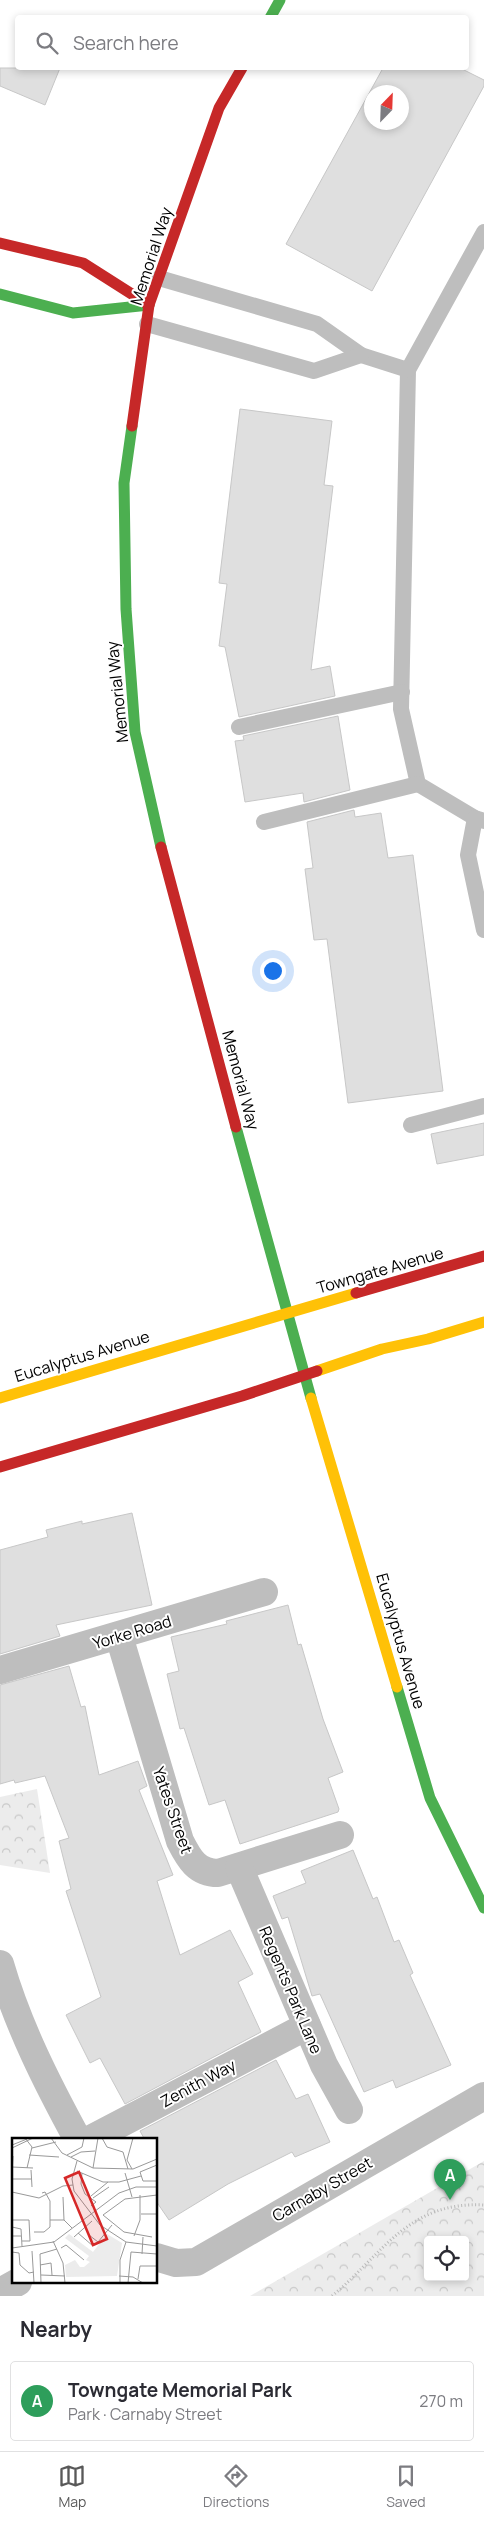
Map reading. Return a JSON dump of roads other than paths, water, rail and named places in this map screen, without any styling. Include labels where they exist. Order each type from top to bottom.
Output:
[{"type":"street","points":[[272,15],[280,0]]},
{"type":"street","name":"Memorial Way","points":[[241,70],[219,108],[149,305],[124,483],[126,609],[135,732],[162,852],[286,1314]]},
{"type":"street","points":[[0,243],[83,263],[149,305]]},
{"type":"street","points":[[0,294],[73,313],[149,305]]},
{"type":"street","name":"Towngate Avenue","points":[[286,1314],[484,1256]]},
{"type":"street","name":"Eucalyptus Avenue","points":[[0,1398],[224,1330],[286,1314],[430,1798],[484,1908]]},
{"type":"street","points":[[0,1467],[305,1375],[382,1349],[428,1339],[484,1322]]},
{"type":"street","name":"Yorke Road","points":[[0,1670],[264,1592]]},
{"type":"street","name":"Yates Street","points":[[119,1636],[180,1841],[190,1862],[208,1873],[218,1873],[340,1835]]},
{"type":"street","name":"Regents Park Lane","points":[[238,1867],[324,2065],[349,2110]]},
{"type":"street","points":[[0,1964],[10,1999],[42,2075],[77,2138]]},
{"type":"street","name":"Zenith Way","points":[[93,2138],[307,2026]]},
{"type":"street","name":"Carnaby Street","points":[[158,2258],[176,2263],[196,2262],[484,2096]]},
{"type":"street","points":[[0,2292],[14,2284]]},
{"type":"lane","points":[[418,784],[401,709],[408,370],[484,232]]},
{"type":"lane","points":[[159,278],[316,324],[361,355],[408,370]]},
{"type":"lane","points":[[147,324],[314,371],[361,355]]},
{"type":"lane","points":[[239,726],[402,692]]},
{"type":"lane","points":[[264,822],[418,784],[479,820],[468,855],[484,930]]},
{"type":"lane","points":[[411,1125],[484,1106]]},
{"type":"place","name":"Towngate Memorial Park","points":[[450,2200]]}]
